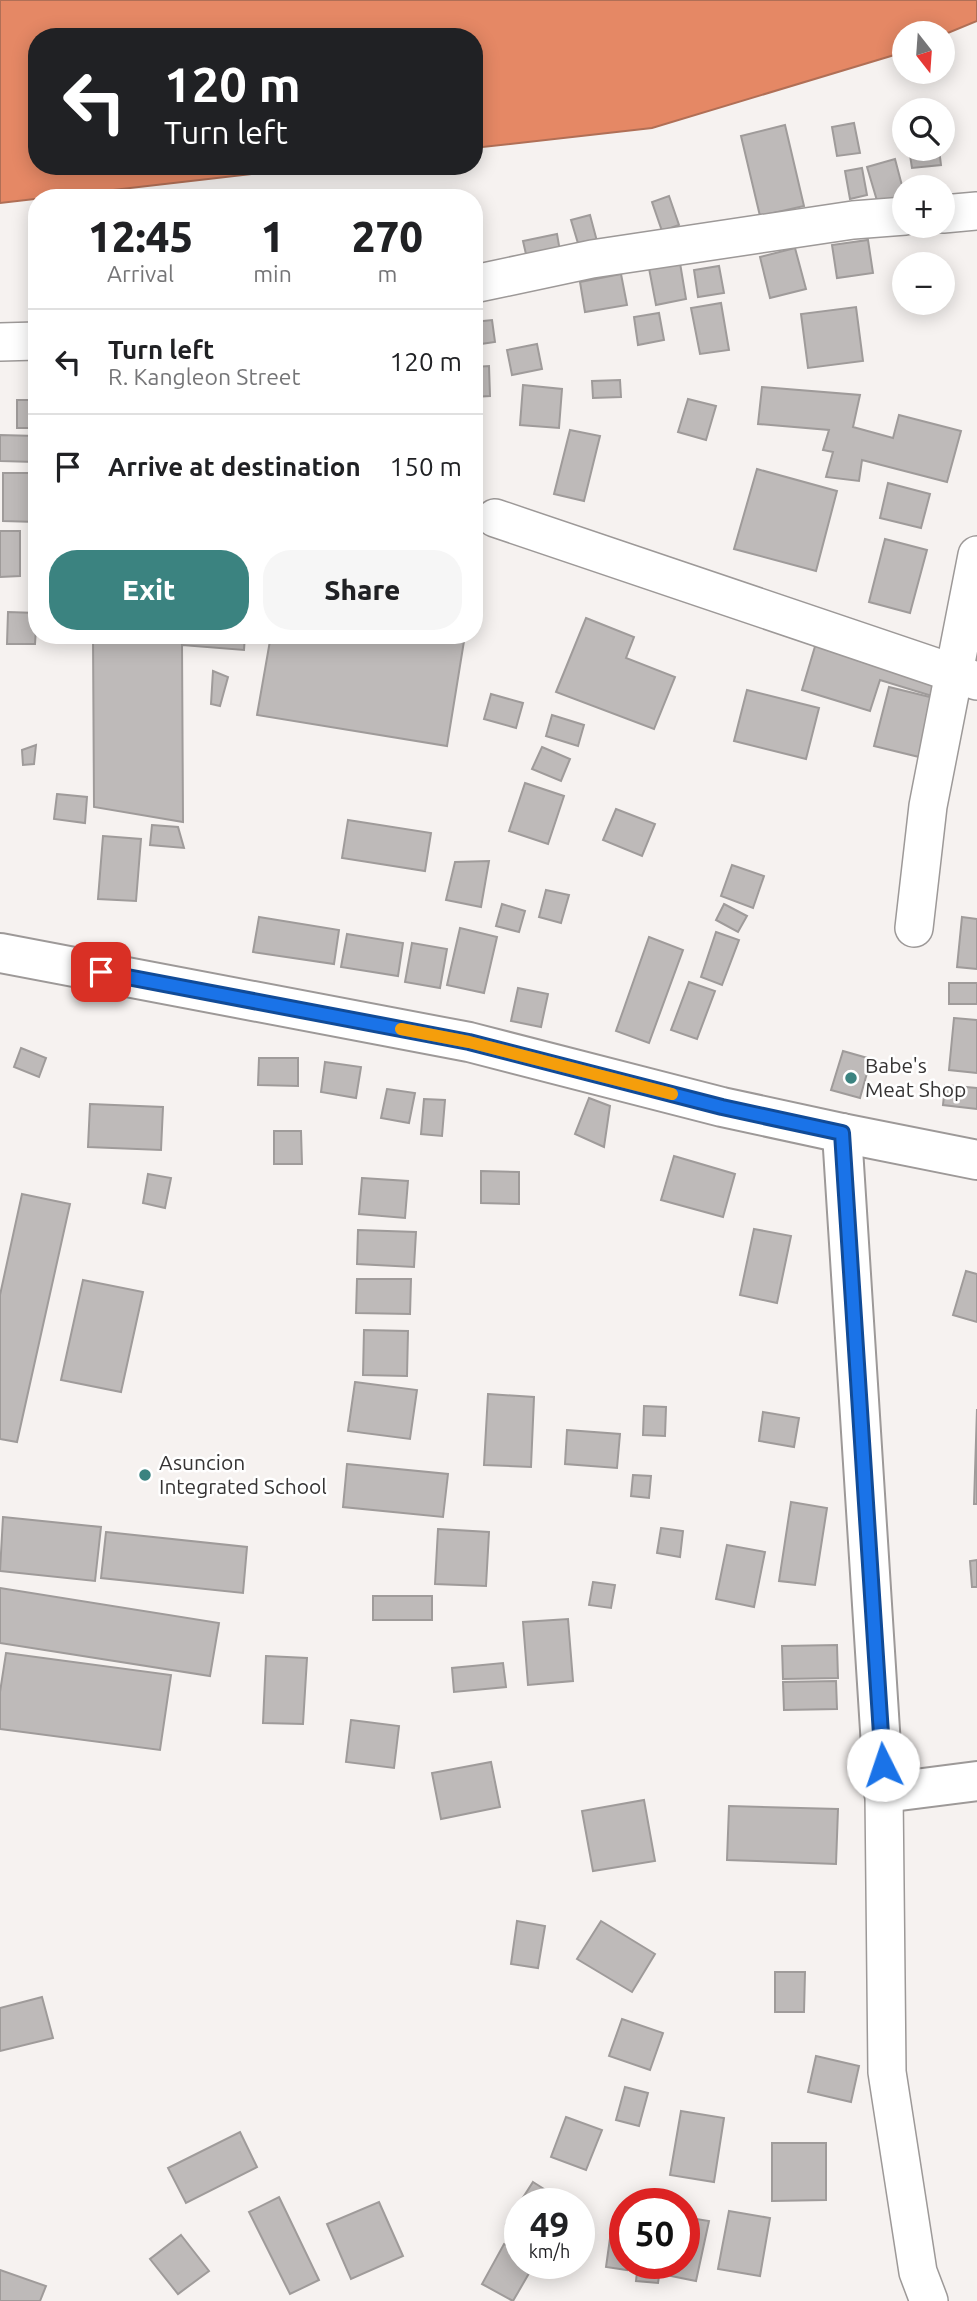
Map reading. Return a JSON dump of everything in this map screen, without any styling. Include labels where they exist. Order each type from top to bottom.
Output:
[{"type":"main road","points":[[0,953],[469,1042],[722,1107],[977,1160]]},
{"type":"main road","points":[[842,1133],[884,1793],[977,1781]]},
{"type":"street","points":[[955,213],[977,211]]},
{"type":"street","points":[[483,282],[593,259],[852,220],[892,217]]},
{"type":"street","points":[[0,342],[28,341]]},
{"type":"street","points":[[495,518],[965,677]]},
{"type":"street","points":[[914,928],[928,806],[965,677],[977,555]]},
{"type":"street","points":[[884,1793],[887,2072],[918,2272],[929,2301]]},
{"type":"shaded area","points":[[0,0],[977,0],[977,21],[956,30],[956,21],[892,21],[892,56],[652,128],[483,147],[483,28],[28,28],[28,175],[242,175],[121,189],[28,189],[28,200],[0,203]]},
{"type":"building","points":[[854,123],[860,153],[837,156],[832,127]]},
{"type":"building","points":[[785,125],[804,206],[760,216],[741,136]]},
{"type":"building","points":[[896,161],[899,175],[892,175],[892,200],[878,204],[867,167]]},
{"type":"building","points":[[911,161],[940,161],[941,165],[912,168]]},
{"type":"building","points":[[862,168],[867,195],[850,199],[845,171]]},
{"type":"building","points":[[669,196],[679,225],[662,231],[652,202]]},
{"type":"building","points":[[590,215],[598,245],[580,250],[571,220]]},
{"type":"building","points":[[557,234],[561,257],[528,263],[523,241]]},
{"type":"building","points":[[868,240],[873,273],[837,278],[832,245]]},
{"type":"building","points":[[795,248],[806,289],[770,298],[760,257]]},
{"type":"building","points":[[679,257],[686,299],[656,305],[648,263]]},
{"type":"building","points":[[719,266],[724,293],[698,297],[694,270]]},
{"type":"building","points":[[621,274],[627,305],[585,312],[580,282]]},
{"type":"building","points":[[721,303],[729,350],[700,354],[691,308]]},
{"type":"building","points":[[856,307],[863,361],[808,368],[801,314]]},
{"type":"building","points":[[659,313],[664,340],[638,345],[634,317]]},
{"type":"building","points":[[492,320],[495,342],[483,344],[483,321]]},
{"type":"building","points":[[537,344],[542,369],[512,375],[507,350]]},
{"type":"building","points":[[483,366],[489,366],[490,396],[483,396]]},
{"type":"building","points":[[620,380],[621,397],[593,398],[592,381]]},
{"type":"building","points":[[523,385],[562,389],[559,428],[520,425]]},
{"type":"building","points":[[762,387],[860,395],[853,427],[893,438],[899,415],[961,431],[947,482],[862,460],[859,481],[826,477],[833,452],[823,450],[829,430],[758,424]]},
{"type":"building","points":[[688,399],[716,406],[706,440],[678,432]]},
{"type":"building","points":[[17,400],[28,400],[28,428],[17,428]]},
{"type":"building","points":[[570,430],[600,436],[584,501],[554,494]]},
{"type":"building","points":[[0,435],[28,436],[28,462],[0,461]]},
{"type":"building","points":[[757,469],[837,491],[816,571],[734,549]]},
{"type":"building","points":[[3,473],[28,473],[28,522],[3,521]]},
{"type":"building","points":[[888,483],[930,494],[921,528],[880,518]]},
{"type":"building","points":[[0,531],[20,531],[20,576],[0,577]]},
{"type":"building","points":[[885,539],[927,550],[910,613],[869,602]]},
{"type":"building","points":[[8,612],[28,613],[28,644],[7,644]]},
{"type":"building","points":[[586,618],[634,637],[626,658],[675,677],[654,729],[556,692]]},
{"type":"building","points":[[819,633],[941,670],[932,696],[880,680],[870,711],[802,690]]},
{"type":"building","points":[[93,644],[244,644],[244,650],[182,645],[183,822],[94,807]]},
{"type":"building","points":[[269,644],[464,644],[447,746],[257,715]]},
{"type":"building","points":[[213,671],[228,677],[220,706],[211,704]]},
{"type":"building","points":[[889,687],[934,698],[919,757],[874,746]]},
{"type":"building","points":[[747,690],[819,708],[806,759],[734,741]]},
{"type":"building","points":[[491,694],[523,703],[516,728],[484,719]]},
{"type":"building","points":[[552,715],[584,725],[578,746],[546,736]]},
{"type":"building","points":[[36,745],[34,764],[23,765],[22,750]]},
{"type":"building","points":[[542,747],[570,759],[561,781],[532,769]]},
{"type":"building","points":[[525,783],[564,796],[548,844],[509,831]]},
{"type":"building","points":[[57,794],[87,797],[85,823],[54,819]]},
{"type":"building","points":[[616,809],[655,824],[642,856],[603,840]]},
{"type":"building","points":[[348,820],[431,833],[425,871],[342,858]]},
{"type":"building","points":[[152,825],[178,827],[184,848],[150,845]]},
{"type":"building","points":[[103,836],[141,839],[136,901],[98,899]]},
{"type":"building","points":[[489,861],[481,907],[446,900],[455,862]]},
{"type":"building","points":[[732,865],[764,876],[753,908],[721,896]]},
{"type":"building","points":[[546,890],[569,895],[561,923],[539,917]]},
{"type":"building","points":[[502,904],[525,911],[519,932],[496,926]]},
{"type":"building","points":[[724,904],[747,916],[738,932],[716,920]]},
{"type":"building","points":[[259,917],[339,930],[334,964],[253,952]]},
{"type":"building","points":[[962,917],[977,919],[977,969],[957,967]]},
{"type":"building","points":[[460,928],[497,937],[484,993],[447,985]]},
{"type":"building","points":[[716,932],[739,940],[722,985],[701,977]]},
{"type":"building","points":[[347,934],[403,943],[398,976],[341,967]]},
{"type":"building","points":[[649,937],[683,950],[649,1043],[616,1031]]},
{"type":"building","points":[[412,943],[447,949],[440,988],[405,982]]},
{"type":"building","points":[[689,982],[715,991],[697,1039],[671,1030]]},
{"type":"building","points":[[949,983],[977,983],[977,1004],[949,1004]]},
{"type":"building","points":[[518,988],[548,994],[541,1027],[511,1021]]},
{"type":"building","points":[[954,1018],[977,1020],[977,1073],[949,1070]]},
{"type":"building","points":[[21,1048],[46,1058],[39,1077],[14,1067]]},
{"type":"building","points":[[843,1051],[871,1059],[860,1098],[831,1090]]},
{"type":"building","points":[[259,1058],[298,1058],[298,1086],[258,1085]]},
{"type":"building","points":[[325,1062],[361,1067],[356,1098],[321,1092]]},
{"type":"building","points":[[945,1085],[977,1088],[977,1109],[943,1105]]},
{"type":"building","points":[[387,1089],[415,1093],[409,1123],[381,1118]]},
{"type":"building","points":[[589,1098],[610,1106],[604,1147],[575,1134]]},
{"type":"building","points":[[424,1099],[445,1100],[442,1136],[421,1134]]},
{"type":"building","points":[[90,1104],[163,1107],[161,1150],[88,1147]]},
{"type":"building","points":[[274,1131],[301,1131],[302,1164],[274,1164]]},
{"type":"building","points":[[674,1156],[735,1174],[723,1217],[661,1200]]},
{"type":"building","points":[[481,1171],[519,1172],[519,1204],[481,1203]]},
{"type":"building","points":[[148,1174],[171,1178],[165,1208],[143,1203]]},
{"type":"building","points":[[362,1178],[408,1181],[405,1218],[359,1214]]},
{"type":"building","points":[[22,1194],[70,1204],[17,1442],[0,1439],[0,1295]]},
{"type":"building","points":[[754,1229],[791,1236],[777,1303],[740,1295]]},
{"type":"building","points":[[358,1230],[416,1232],[414,1267],[357,1264]]},
{"type":"building","points":[[966,1271],[977,1274],[977,1322],[953,1315]]},
{"type":"building","points":[[357,1279],[411,1279],[410,1314],[356,1313]]},
{"type":"building","points":[[83,1280],[143,1292],[121,1392],[61,1380]]},
{"type":"building","points":[[364,1330],[408,1331],[407,1376],[363,1375]]},
{"type":"building","points":[[355,1382],[417,1390],[410,1439],[348,1431]]},
{"type":"building","points":[[488,1394],[534,1397],[531,1467],[484,1465]]},
{"type":"building","points":[[644,1406],[666,1407],[665,1436],[643,1435]]},
{"type":"building","points":[[977,1409],[977,1504],[974,1504]]},
{"type":"building","points":[[763,1412],[799,1418],[794,1447],[759,1441]]},
{"type":"building","points":[[567,1430],[620,1434],[617,1468],[565,1464]]},
{"type":"building","points":[[347,1464],[448,1474],[443,1517],[343,1507]]},
{"type":"building","points":[[633,1475],[651,1476],[649,1498],[631,1496]]},
{"type":"building","points":[[791,1502],[827,1508],[815,1585],[779,1581]]},
{"type":"building","points":[[3,1517],[101,1527],[95,1581],[0,1571]]},
{"type":"building","points":[[661,1528],[683,1531],[680,1557],[657,1553]]},
{"type":"building","points":[[438,1529],[489,1532],[486,1586],[435,1584]]},
{"type":"building","points":[[106,1532],[247,1547],[243,1593],[101,1578]]},
{"type":"building","points":[[727,1545],[765,1552],[754,1607],[716,1599]]},
{"type":"building","points":[[977,1560],[977,1587],[972,1587],[970,1561]]},
{"type":"building","points":[[593,1582],[615,1585],[611,1608],[589,1605]]},
{"type":"building","points":[[0,1588],[219,1623],[210,1676],[0,1643]]},
{"type":"building","points":[[373,1596],[432,1596],[432,1620],[373,1620]]},
{"type":"building","points":[[568,1619],[573,1681],[528,1685],[523,1622]]},
{"type":"building","points":[[837,1645],[838,1678],[783,1679],[782,1646]]},
{"type":"building","points":[[6,1653],[171,1675],[160,1750],[0,1729],[0,1692]]},
{"type":"building","points":[[266,1656],[307,1658],[303,1724],[263,1723]]},
{"type":"building","points":[[503,1663],[506,1687],[454,1692],[452,1668]]},
{"type":"building","points":[[836,1681],[837,1709],[784,1710],[783,1682]]},
{"type":"building","points":[[351,1720],[399,1726],[394,1768],[346,1762]]},
{"type":"building","points":[[491,1762],[500,1807],[441,1819],[432,1773]]},
{"type":"building","points":[[644,1800],[655,1861],[593,1871],[582,1811]]},
{"type":"building","points":[[729,1806],[838,1809],[836,1864],[727,1860]]},
{"type":"building","points":[[517,1921],[545,1926],[538,1968],[511,1964]]},
{"type":"building","points":[[601,1921],[655,1954],[632,1992],[577,1959]]},
{"type":"building","points":[[775,1972],[805,1972],[804,2012],[775,2012]]},
{"type":"building","points":[[42,1997],[53,2038],[0,2051],[0,2008]]},
{"type":"building","points":[[622,2019],[663,2033],[650,2070],[609,2056]]},
{"type":"building","points":[[816,2056],[859,2066],[851,2102],[808,2092]]},
{"type":"building","points":[[625,2087],[648,2093],[639,2126],[616,2120]]},
{"type":"building","points":[[681,2111],[724,2118],[714,2182],[670,2175]]},
{"type":"building","points":[[566,2117],[602,2130],[586,2170],[551,2157]]},
{"type":"building","points":[[240,2132],[257,2167],[186,2203],[168,2168]]},
{"type":"building","points":[[772,2143],[826,2143],[826,2200],[772,2201]]},
{"type":"building","points":[[533,2182],[542,2188],[529,2188]]},
{"type":"building","points":[[279,2197],[319,2280],[290,2294],[249,2212]]},
{"type":"building","points":[[379,2202],[403,2256],[351,2279],[327,2224]]},
{"type":"building","points":[[729,2211],[770,2218],[760,2276],[718,2269]]},
{"type":"building","points":[[700,2220],[709,2221],[700,2263]]},
{"type":"building","points":[[181,2235],[209,2271],[178,2294],[150,2259]]},
{"type":"building","points":[[504,2244],[504,2279],[526,2279],[513,2301],[482,2284]]},
{"type":"building","points":[[609,2246],[609,2267],[606,2267]]},
{"type":"building","points":[[0,2270],[46,2286],[40,2301],[0,2301]]},
{"type":"building","points":[[636,2279],[659,2279],[658,2283]]},
{"type":"slow traffic","points":[[401,1029],[469,1042],[672,1094]]},
{"type":"place","name":"Babe's Meat Shop","points":[[851,1078]]},
{"type":"place","name":"Asuncion Integrated School","points":[[145,1475]]},
{"type":"route","points":[[101,972],[469,1042],[722,1107],[842,1133],[883,1765]]}]
